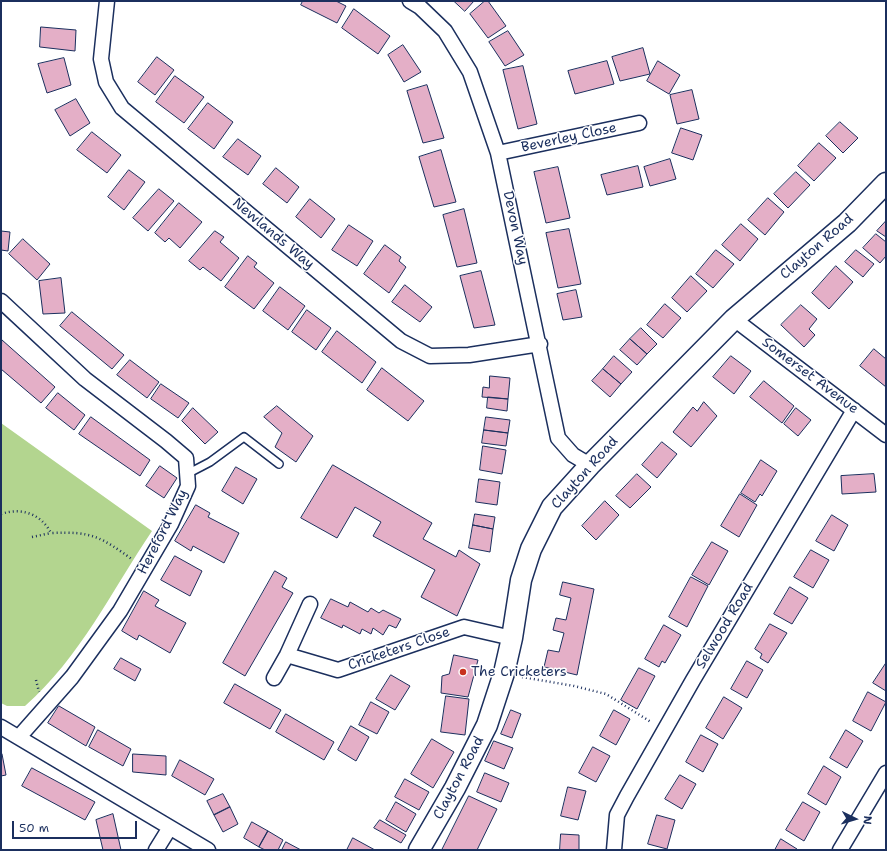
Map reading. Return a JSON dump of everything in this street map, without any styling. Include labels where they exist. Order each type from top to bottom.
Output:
[{"type":"street","name":"Newlands Way","points":[[107,1],[101,59],[106,82],[122,108],[401,341],[430,356],[469,355],[540,344]]},
{"type":"street","name":"Devon Way","points":[[410,1],[420,7],[445,32],[470,72],[498,153],[540,344],[558,438],[573,455],[590,465]]},
{"type":"street","name":"Beverley Close","points":[[498,153],[639,123]]},
{"type":"street","name":"Clayton Road","points":[[419,850],[455,788],[487,725],[504,673],[512,638],[521,580],[530,549],[552,507],[590,465],[734,319],[847,223],[886,182]]},
{"type":"street","name":"Hereford Way","points":[[1,301],[84,380],[166,441],[186,458],[188,486],[171,524],[120,611],[72,677],[19,737]]},
{"type":"street","name":"Somerset Avenue","points":[[734,319],[886,434]]},
{"type":"street","name":"Selwood Road","points":[[614,850],[617,815],[664,730],[854,410]]},
{"type":"street","points":[[274,678],[287,655],[310,604]]},
{"type":"street","name":"Cricketers Close","points":[[287,655],[338,670],[464,627],[512,638]]},
{"type":"street","points":[[1,727],[169,829],[208,850]]},
{"type":"street","points":[[840,850],[886,773]]},
{"type":"street","points":[[156,850],[169,829]]},
{"type":"lane","points":[[187,474],[210,462],[244,437],[279,464]]},
{"type":"path","points":[[1,514],[28,512],[46,524],[51,533]]},
{"type":"path","points":[[32,537],[51,533],[86,533],[101,539],[133,560]]},
{"type":"path","points":[[504,673],[574,686],[606,694],[664,730]]},
{"type":"green space","points":[[1,423],[152,531],[79,645],[45,687],[25,706],[7,706],[1,703]]},
{"type":"building","points":[[303,1],[336,1],[346,6],[337,23],[301,5]]},
{"type":"building","points":[[454,1],[474,1],[465,11]]},
{"type":"building","points":[[485,1],[488,1],[506,26],[488,38],[470,14]]},
{"type":"building","points":[[354,9],[390,36],[378,54],[342,28]]},
{"type":"building","points":[[41,27],[76,30],[75,51],[40,47]]},
{"type":"building","points":[[508,31],[524,55],[505,66],[489,42]]},
{"type":"building","points":[[403,45],[421,72],[404,82],[388,55]]},
{"type":"building","points":[[643,48],[650,74],[620,81],[612,57]]},
{"type":"building","points":[[157,57],[174,70],[155,95],[138,82]]},
{"type":"building","points":[[64,58],[71,85],[47,93],[38,64]]},
{"type":"building","points":[[607,61],[614,84],[575,94],[568,71]]},
{"type":"building","points":[[658,61],[680,75],[669,94],[647,81]]},
{"type":"building","points":[[523,66],[537,124],[518,129],[503,70]]},
{"type":"building","points":[[175,76],[204,97],[184,123],[156,102]]},
{"type":"building","points":[[427,85],[444,138],[423,143],[407,91]]},
{"type":"building","points":[[692,90],[699,119],[677,124],[670,95]]},
{"type":"building","points":[[76,99],[90,123],[70,136],[55,110]]},
{"type":"building","points":[[208,103],[233,122],[214,149],[188,129]]},
{"type":"building","points":[[840,122],[858,138],[843,153],[826,136]]},
{"type":"building","points":[[681,128],[702,135],[693,160],[672,153]]},
{"type":"building","points":[[92,132],[121,155],[107,173],[77,150]]},
{"type":"building","points":[[238,139],[261,156],[248,175],[223,157]]},
{"type":"building","points":[[819,143],[836,158],[814,181],[798,166]]},
{"type":"building","points":[[441,150],[456,202],[434,207],[419,157]]},
{"type":"building","points":[[670,159],[676,179],[650,186],[644,167]]},
{"type":"building","points":[[638,166],[643,187],[607,195],[601,175]]},
{"type":"building","points":[[558,167],[570,218],[546,223],[534,172]]},
{"type":"building","points":[[276,168],[299,187],[287,203],[263,184]]},
{"type":"building","points":[[129,170],[145,182],[124,210],[108,197]]},
{"type":"building","points":[[796,172],[810,185],[788,208],[774,194]]},
{"type":"building","points":[[159,189],[174,201],[148,231],[133,218]]},
{"type":"building","points":[[768,198],[784,212],[765,235],[748,220]]},
{"type":"building","points":[[310,199],[335,219],[321,238],[296,217]]},
{"type":"building","points":[[179,203],[202,222],[180,248],[169,238],[165,242],[155,233]]},
{"type":"building","points":[[464,209],[477,263],[457,267],[443,215]]},
{"type":"building","points":[[886,221],[886,237],[877,231]]},
{"type":"building","points":[[741,224],[758,239],[740,261],[722,245]]},
{"type":"building","points":[[349,225],[373,241],[357,266],[332,250]]},
{"type":"building","points":[[569,229],[581,284],[558,288],[546,233]]},
{"type":"building","points":[[1,231],[10,232],[8,251],[1,250]]},
{"type":"building","points":[[215,231],[224,237],[220,242],[239,258],[221,281],[203,267],[200,270],[189,261]]},
{"type":"building","points":[[876,234],[886,242],[886,256],[880,263],[863,248]]},
{"type":"building","points":[[23,239],[50,264],[37,280],[9,254]]},
{"type":"building","points":[[385,245],[401,257],[399,261],[406,267],[389,293],[364,274]]},
{"type":"building","points":[[716,250],[734,264],[713,288],[696,274]]},
{"type":"building","points":[[856,250],[874,264],[863,277],[845,262]]},
{"type":"building","points":[[248,256],[257,263],[254,267],[274,283],[254,309],[225,287]]},
{"type":"building","points":[[836,266],[853,282],[829,309],[812,293]]},
{"type":"building","points":[[481,271],[495,325],[474,328],[460,276]]},
{"type":"building","points":[[691,276],[707,291],[687,312],[672,298]]},
{"type":"building","points":[[61,278],[65,313],[43,314],[39,281]]},
{"type":"building","points":[[405,285],[432,307],[420,322],[392,302]]},
{"type":"building","points":[[280,287],[305,306],[288,330],[263,311]]},
{"type":"building","points":[[576,290],[582,317],[563,320],[557,294]]},
{"type":"building","points":[[665,304],[681,318],[663,338],[647,325]]},
{"type":"building","points":[[801,305],[817,319],[809,329],[815,335],[804,347],[781,325]]},
{"type":"building","points":[[307,310],[331,328],[316,350],[292,332]]},
{"type":"building","points":[[72,312],[124,355],[112,369],[60,326]]},
{"type":"building","points":[[641,328],[657,344],[647,354],[630,339]]},
{"type":"building","points":[[337,331],[376,362],[362,383],[322,352]]},
{"type":"building","points":[[630,339],[647,354],[637,365],[620,350]]},
{"type":"building","points":[[2,340],[55,387],[41,403],[1,369]]},
{"type":"building","points":[[874,349],[886,359],[886,387],[860,366]]},
{"type":"building","points":[[614,356],[632,372],[621,384],[603,369]]},
{"type":"building","points":[[731,356],[751,371],[734,394],[713,377]]},
{"type":"building","points":[[130,360],[159,382],[147,398],[117,375]]},
{"type":"building","points":[[382,368],[424,401],[408,421],[367,390]]},
{"type":"building","points":[[603,369],[621,384],[610,397],[592,381]]},
{"type":"building","points":[[490,376],[510,378],[508,399],[482,397],[483,387],[489,388]]},
{"type":"building","points":[[764,381],[794,406],[782,423],[750,397]]},
{"type":"building","points":[[161,384],[189,403],[178,418],[151,399]]},
{"type":"building","points":[[58,393],[85,415],[74,430],[46,408]]},
{"type":"building","points":[[488,397],[508,399],[507,411],[487,408]]},
{"type":"building","points":[[704,402],[717,416],[691,447],[673,432],[693,407],[697,411]]},
{"type":"building","points":[[277,406],[313,436],[296,462],[275,447],[282,433],[264,417]]},
{"type":"building","points":[[193,408],[218,432],[205,444],[182,421]]},
{"type":"building","points":[[796,408],[811,420],[798,436],[784,424]]},
{"type":"building","points":[[91,417],[150,460],[140,476],[79,434]]},
{"type":"building","points":[[486,417],[510,420],[508,433],[484,430]]},
{"type":"building","points":[[484,430],[508,433],[506,446],[482,443]]},
{"type":"building","points":[[662,442],[677,454],[657,478],[642,465]]},
{"type":"building","points":[[483,446],[506,450],[502,474],[480,470]]},
{"type":"building","points":[[761,460],[777,471],[762,496],[760,494],[755,502],[741,493]]},
{"type":"building","points":[[333,465],[432,523],[423,539],[456,557],[459,550],[480,564],[457,616],[421,597],[435,570],[373,536],[381,522],[355,507],[337,538],[301,518]]},
{"type":"building","points":[[160,466],[177,478],[164,498],[146,486]]},
{"type":"building","points":[[236,467],[257,479],[243,504],[222,491]]},
{"type":"building","points":[[637,474],[651,487],[630,508],[616,496]]},
{"type":"building","points":[[874,474],[876,492],[842,494],[841,476]]},
{"type":"building","points":[[479,479],[500,482],[497,505],[476,502]]},
{"type":"building","points":[[740,494],[757,505],[739,537],[721,526]]},
{"type":"building","points":[[605,501],[619,515],[596,540],[582,526]]},
{"type":"building","points":[[196,505],[210,513],[208,517],[239,533],[224,563],[193,546],[191,551],[175,541]]},
{"type":"building","points":[[475,514],[495,517],[493,529],[473,525]]},
{"type":"building","points":[[832,515],[848,525],[834,551],[816,541]]},
{"type":"building","points":[[473,525],[493,529],[490,552],[469,548]]},
{"type":"building","points":[[712,542],[728,551],[709,585],[692,575]]},
{"type":"building","points":[[811,550],[829,560],[813,588],[794,577]]},
{"type":"building","points":[[175,556],[202,571],[190,596],[161,580]]},
{"type":"building","points":[[275,571],[287,578],[282,587],[293,593],[245,676],[223,663]]},
{"type":"building","points":[[691,577],[708,586],[687,627],[669,617]]},
{"type":"building","points":[[563,582],[594,589],[577,675],[544,667],[548,650],[559,652],[564,633],[553,630],[556,618],[566,620],[571,598],[560,595]]},
{"type":"building","points":[[790,587],[808,598],[792,624],[774,614]]},
{"type":"building","points":[[144,591],[159,600],[155,606],[186,623],[170,653],[139,635],[137,640],[122,631]]},
{"type":"building","points":[[331,599],[348,607],[350,602],[368,612],[371,608],[379,613],[383,610],[401,619],[396,628],[389,625],[383,635],[373,628],[371,634],[362,629],[360,634],[343,625],[342,628],[321,618]]},
{"type":"building","points":[[770,624],[787,633],[768,663],[760,658],[762,654],[755,649]]},
{"type":"building","points":[[664,625],[681,635],[665,663],[662,661],[659,667],[645,659]]},
{"type":"building","points":[[454,655],[478,660],[468,697],[441,693],[442,676],[449,674]]},
{"type":"building","points":[[121,658],[141,669],[135,681],[114,669]]},
{"type":"building","points":[[747,661],[763,670],[747,698],[731,689]]},
{"type":"building","points":[[886,663],[886,691],[873,683]]},
{"type":"building","points":[[639,668],[655,676],[637,709],[621,700]]},
{"type":"building","points":[[391,675],[410,686],[395,710],[376,699]]},
{"type":"building","points":[[235,684],[281,710],[270,729],[224,703]]},
{"type":"building","points":[[868,692],[886,702],[871,731],[853,721]]},
{"type":"building","points":[[446,696],[469,699],[465,735],[441,732]]},
{"type":"building","points":[[724,697],[742,708],[723,739],[706,728]]},
{"type":"building","points":[[371,702],[389,712],[377,734],[359,725]]},
{"type":"building","points":[[59,706],[95,727],[86,746],[48,723]]},
{"type":"building","points":[[511,710],[521,714],[512,738],[501,734]]},
{"type":"building","points":[[614,710],[630,719],[616,745],[600,736]]},
{"type":"building","points":[[286,714],[334,742],[324,760],[276,732]]},
{"type":"building","points":[[351,726],[369,737],[356,761],[338,750]]},
{"type":"building","points":[[98,730],[131,749],[123,766],[89,747]]},
{"type":"building","points":[[846,730],[863,741],[847,768],[830,758]]},
{"type":"building","points":[[701,735],[718,744],[703,772],[686,762]]},
{"type":"building","points":[[432,739],[454,752],[433,788],[411,774]]},
{"type":"building","points":[[494,741],[513,748],[504,769],[485,761]]},
{"type":"building","points":[[593,747],[610,756],[596,782],[579,773]]},
{"type":"building","points":[[1,754],[6,775],[1,776]]},
{"type":"building","points":[[133,754],[166,756],[166,775],[133,772]]},
{"type":"building","points":[[180,760],[214,779],[205,795],[172,776]]},
{"type":"building","points":[[824,766],[841,777],[826,805],[808,794]]},
{"type":"building","points":[[32,768],[95,802],[85,820],[22,786]]},
{"type":"building","points":[[485,773],[509,783],[501,802],[477,792]]},
{"type":"building","points":[[680,775],[696,784],[682,809],[665,799]]},
{"type":"building","points":[[405,779],[429,792],[419,810],[395,797]]},
{"type":"building","points":[[568,787],[586,791],[578,820],[561,816]]},
{"type":"building","points":[[223,794],[230,807],[214,815],[207,801]]},
{"type":"building","points":[[469,796],[497,809],[477,850],[442,850]]},
{"type":"building","points":[[396,802],[416,814],[406,832],[386,820]]},
{"type":"building","points":[[803,802],[820,812],[804,841],[786,830]]},
{"type":"building","points":[[230,807],[238,824],[223,832],[214,815]]},
{"type":"building","points":[[113,814],[121,850],[103,850],[96,820]]},
{"type":"building","points":[[657,815],[675,820],[667,849],[648,844]]},
{"type":"building","points":[[380,820],[406,835],[401,843],[374,828]]},
{"type":"building","points":[[252,822],[268,831],[259,847],[244,838]]},
{"type":"building","points":[[268,831],[283,840],[278,850],[265,850],[259,847]]},
{"type":"building","points":[[561,834],[579,835],[579,850],[560,850]]},
{"type":"building","points":[[353,838],[375,850],[347,850]]},
{"type":"building","points":[[781,839],[797,849],[797,850],[775,850]]},
{"type":"building","points":[[286,842],[301,850],[282,850]]},
{"type":"place","name":"The Cricketers","points":[[463,672]]}]
